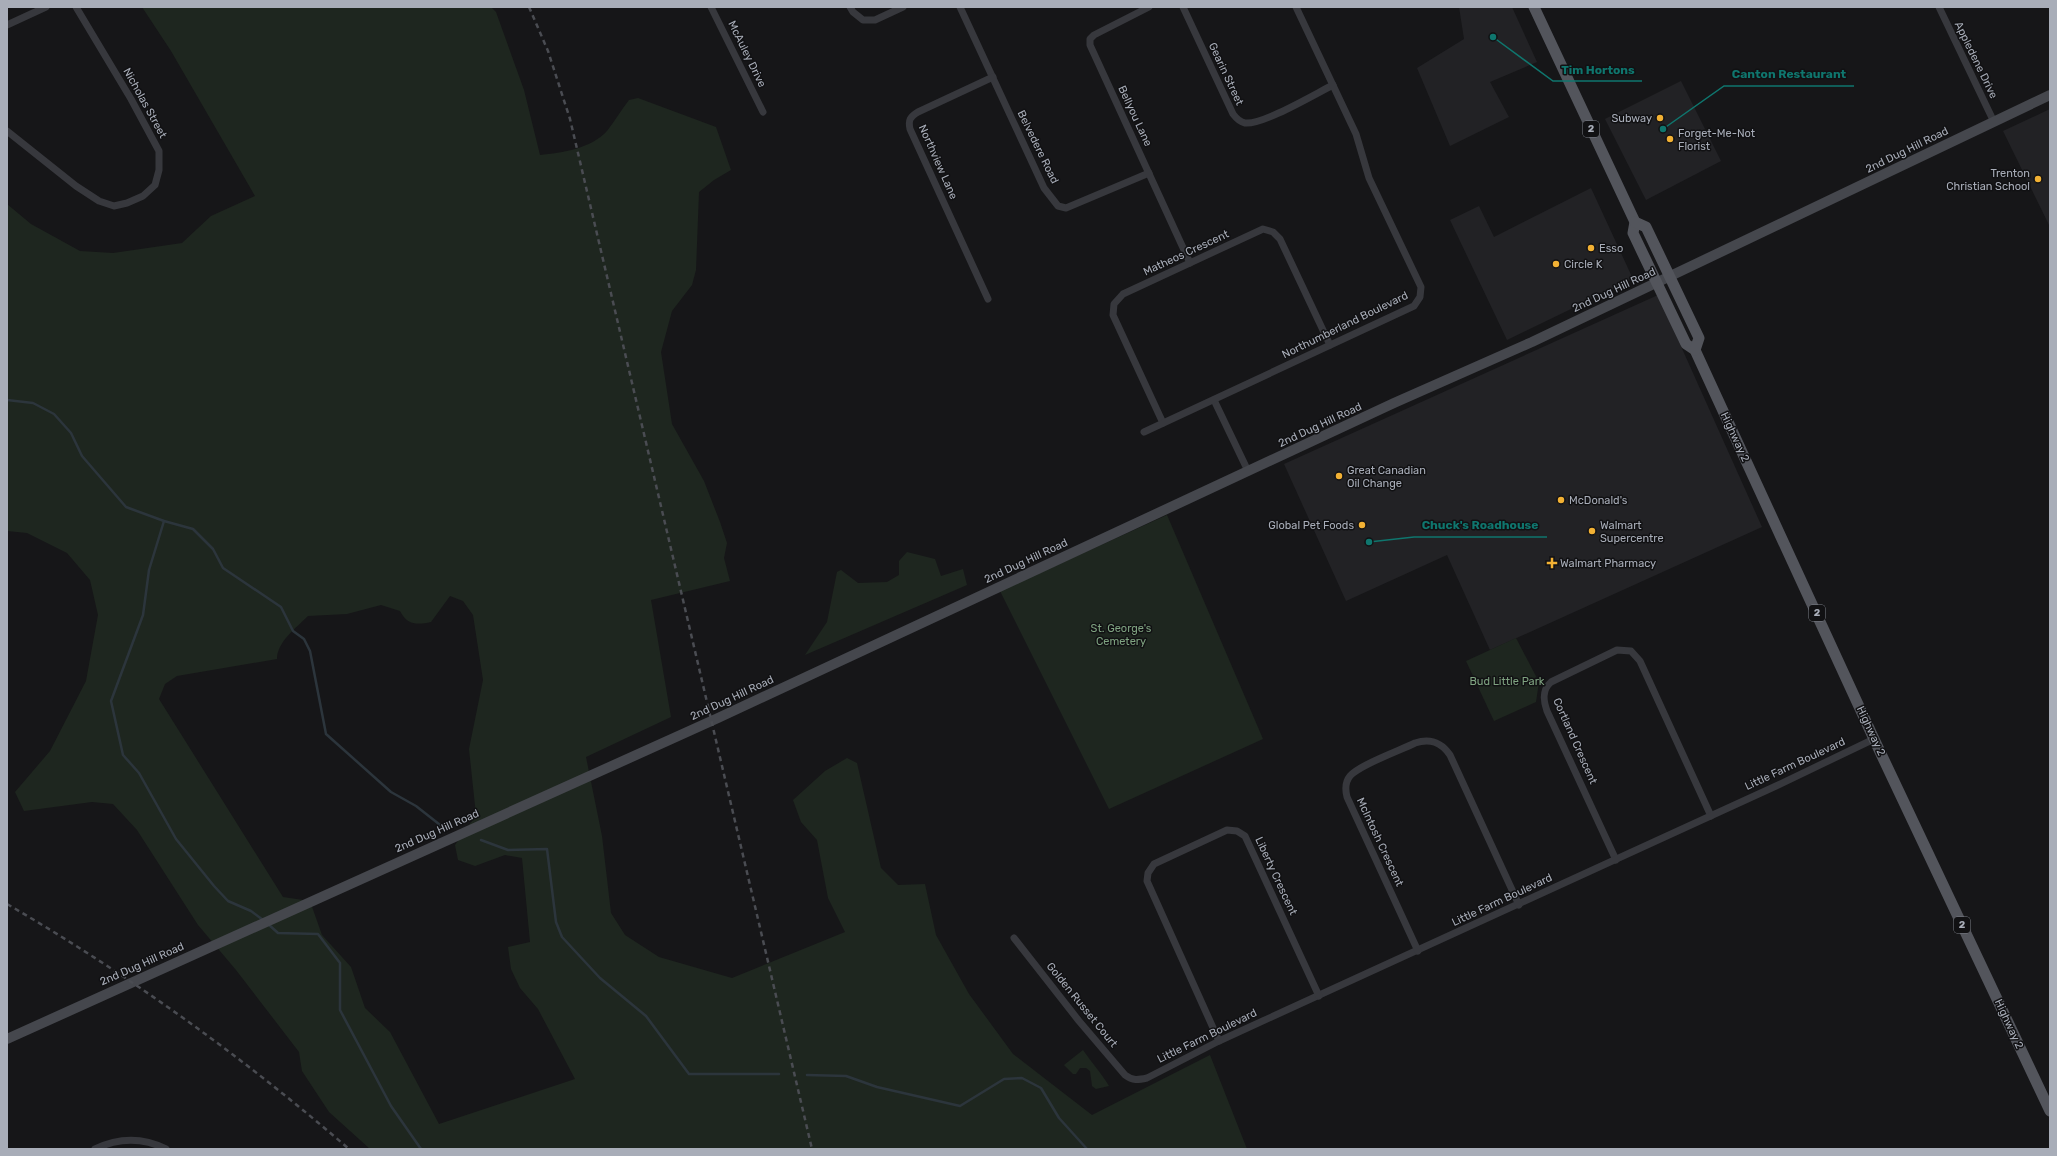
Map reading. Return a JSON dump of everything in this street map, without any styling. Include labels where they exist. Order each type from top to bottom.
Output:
[{"type":"main road","name":"Highway 2","points":[[1534,7],[1635,222],[1633,233],[1686,344],[1695,350],[1874,739],[2050,1111]]},
{"type":"main road","name":"Highway 2","points":[[1635,222],[1646,227],[1699,338],[1695,350]]},
{"type":"street","points":[[7,25],[46,7]]},
{"type":"street","name":"Nicholas Street","points":[[7,131],[76,186],[99,201],[114,206],[127,203],[143,196],[155,185],[159,170],[159,151],[131,99],[76,7]]},
{"type":"street","name":"McAuley Drive","points":[[711,7],[763,112]]},
{"type":"street","points":[[850,7],[853,12],[863,20],[872,20],[903,7]]},
{"type":"street","name":"Belvedere Road","points":[[960,7],[1044,188],[1058,206],[1066,208],[1149,173]]},
{"type":"street","name":"Bellyou Lane","points":[[1149,7],[1094,35],[1090,39],[1090,45],[1190,263]]},
{"type":"street","name":"Gearin Street","points":[[1183,7],[1233,114],[1238,120],[1245,123],[1262,120],[1333,85]]},
{"type":"street","name":"Northumberland Boulevard","points":[[1214,400],[1414,306],[1420,297],[1421,287],[1369,178],[1356,134],[1296,7]]},
{"type":"street","name":"Appledene Drive","points":[[1939,7],[1994,122]]},
{"type":"street","name":"Northview Lane","points":[[988,299],[910,129],[908,121],[911,116],[918,112],[993,77]]},
{"type":"street","name":"2nd Dug Hill Road","points":[[7,1039],[718,718],[1248,471],[1670,277],[2050,95]]},
{"type":"street","name":"Matheos Crescent","points":[[1163,424],[1113,315],[1114,304],[1123,294],[1263,230],[1273,232],[1280,239],[1330,345]]},
{"type":"street","points":[[1144,432],[1214,400],[1248,471]]},
{"type":"street","name":"Cortland Crescent","points":[[1616,860],[1547,710],[1544,695],[1548,685],[1551,682],[1617,650],[1631,651],[1640,661],[1712,816]]},
{"type":"street","name":"Little Farm Boulevard","points":[[1138,1080],[1147,1078],[1219,1041],[1712,816],[1874,739]]},
{"type":"street","name":"McIntosh Crescent","points":[[1418,951],[1349,801],[1346,789],[1347,782],[1356,770],[1415,743],[1431,741],[1442,746],[1450,755],[1519,904]]},
{"type":"street","name":"Liberty Crescent","points":[[1219,1041],[1147,882],[1148,872],[1154,864],[1227,830],[1237,830],[1245,836],[1319,996]]},
{"type":"street","name":"Golden Russet Court","points":[[1014,938],[1079,1021],[1125,1075],[1130,1079],[1138,1080]]},
{"type":"street","points":[[95,1149],[117,1141],[132,1139],[149,1142],[166,1149]]},
{"type":"shaded area","points":[[1459,7],[1512,7],[1537,62],[1490,82],[1509,117],[1450,146],[1417,68],[1464,39]]},
{"type":"shaded area","points":[[1681,81],[1721,161],[1646,200],[1605,119]]},
{"type":"shaded area","name":"Trenton Christian School","points":[[2050,109],[2050,227],[2003,131]]},
{"type":"shaded area","points":[[1591,188],[1633,279],[1507,340],[1450,220],[1479,206],[1494,237]]},
{"type":"shaded area","points":[[1658,295],[1762,527],[1490,650],[1447,555],[1346,601],[1284,464]]},
{"type":"green space","points":[[142,7],[491,7],[496,12],[524,90],[540,155],[576,149],[593,142],[607,131],[629,100],[638,98],[716,127],[731,170],[714,180],[699,192],[696,270],[692,285],[672,311],[661,352],[672,424],[704,481],[720,522],[727,543],[724,558],[730,581],[651,600],[671,717],[586,757],[602,836],[611,913],[625,935],[659,957],[732,978],[845,932],[828,898],[817,840],[801,822],[793,800],[825,771],[847,758],[857,763],[881,868],[898,885],[925,884],[936,935],[969,994],[1013,1054],[1092,1115],[1210,1055],[1247,1149],[370,1149],[329,1112],[302,1071],[299,1052],[236,970],[198,925],[137,830],[113,804],[92,802],[24,811],[15,792],[50,751],[86,681],[98,615],[90,580],[67,553],[27,533],[7,531],[7,204],[31,224],[80,251],[113,253],[182,243],[211,216],[255,196],[171,51]],"holes":[[[450,596],[463,601],[473,615],[483,680],[469,749],[476,815],[455,845],[458,860],[475,866],[505,855],[522,858],[530,942],[508,947],[511,969],[520,988],[538,1009],[575,1079],[439,1124],[390,1032],[365,1008],[351,967],[322,935],[310,901],[283,897],[159,699],[165,684],[177,676],[277,659],[280,647],[284,641],[308,616],[347,614],[381,605],[400,611],[409,621],[421,624],[431,622]]]},
{"type":"green space","name":"St. George's Cemetery","points":[[1167,515],[1263,739],[1109,809],[1000,591]]},
{"type":"green space","points":[[907,552],[935,559],[941,576],[963,569],[967,585],[805,655],[827,622],[837,572],[841,570],[858,583],[887,582],[899,575],[899,561]]},
{"type":"green space","name":"Bud Little Park","points":[[1516,638],[1539,682],[1536,702],[1494,721],[1466,661]]},
{"type":"green space","points":[[1083,1050],[1109,1086],[1096,1089],[1092,1086],[1090,1071],[1086,1068],[1080,1068],[1076,1074],[1073,1074],[1064,1065]]},
{"type":"waterway","points":[[7,400],[33,403],[54,414],[71,433],[82,456],[126,507],[164,521],[193,529],[213,549],[223,568],[281,607],[293,631],[304,639],[310,651],[326,734],[391,792],[416,806],[444,828]]},
{"type":"waterway","points":[[164,521],[149,570],[143,615],[111,701],[123,755],[139,773],[176,839],[214,886],[228,901],[251,911],[263,920]]},
{"type":"waterway","points":[[481,840],[508,850],[547,849],[556,922],[562,937],[600,978],[646,1016],[689,1074],[779,1074]]},
{"type":"waterway","points":[[268,924],[278,933],[318,934],[340,963],[340,1010],[391,1106],[421,1149]]},
{"type":"waterway","points":[[807,1075],[846,1076],[877,1087],[960,1106],[1004,1079],[1022,1078],[1041,1088],[1059,1118],[1087,1149]]},
{"type":"railway","points":[[529,7],[548,51],[570,119],[812,1149]]},
{"type":"railway","points":[[7,904],[97,959],[141,988],[268,1082],[349,1149]]},
{"type":"place","name":"Tim Hortons","points":[[1493,37]]},
{"type":"place","name":"Subway","points":[[1660,118]]},
{"type":"place","name":"Canton Restaurant","points":[[1663,129]]},
{"type":"place","name":"Forget-Me-Not Florist","points":[[1670,139]]},
{"type":"place","name":"Trenton Christian School","points":[[2038,179]]},
{"type":"place","name":"Esso","points":[[1591,248]]},
{"type":"place","name":"Circle K","points":[[1556,264]]},
{"type":"place","name":"Great Canadian Oil Change","points":[[1339,476]]},
{"type":"place","name":"McDonald's","points":[[1561,500]]},
{"type":"place","name":"Global Pet Foods","points":[[1362,525]]},
{"type":"place","name":"Walmart Supercentre","points":[[1592,531]]},
{"type":"place","name":"Chuck's Roadhouse","points":[[1369,542]]},
{"type":"place","name":"Walmart Pharmacy","points":[[1552,563]]}]
